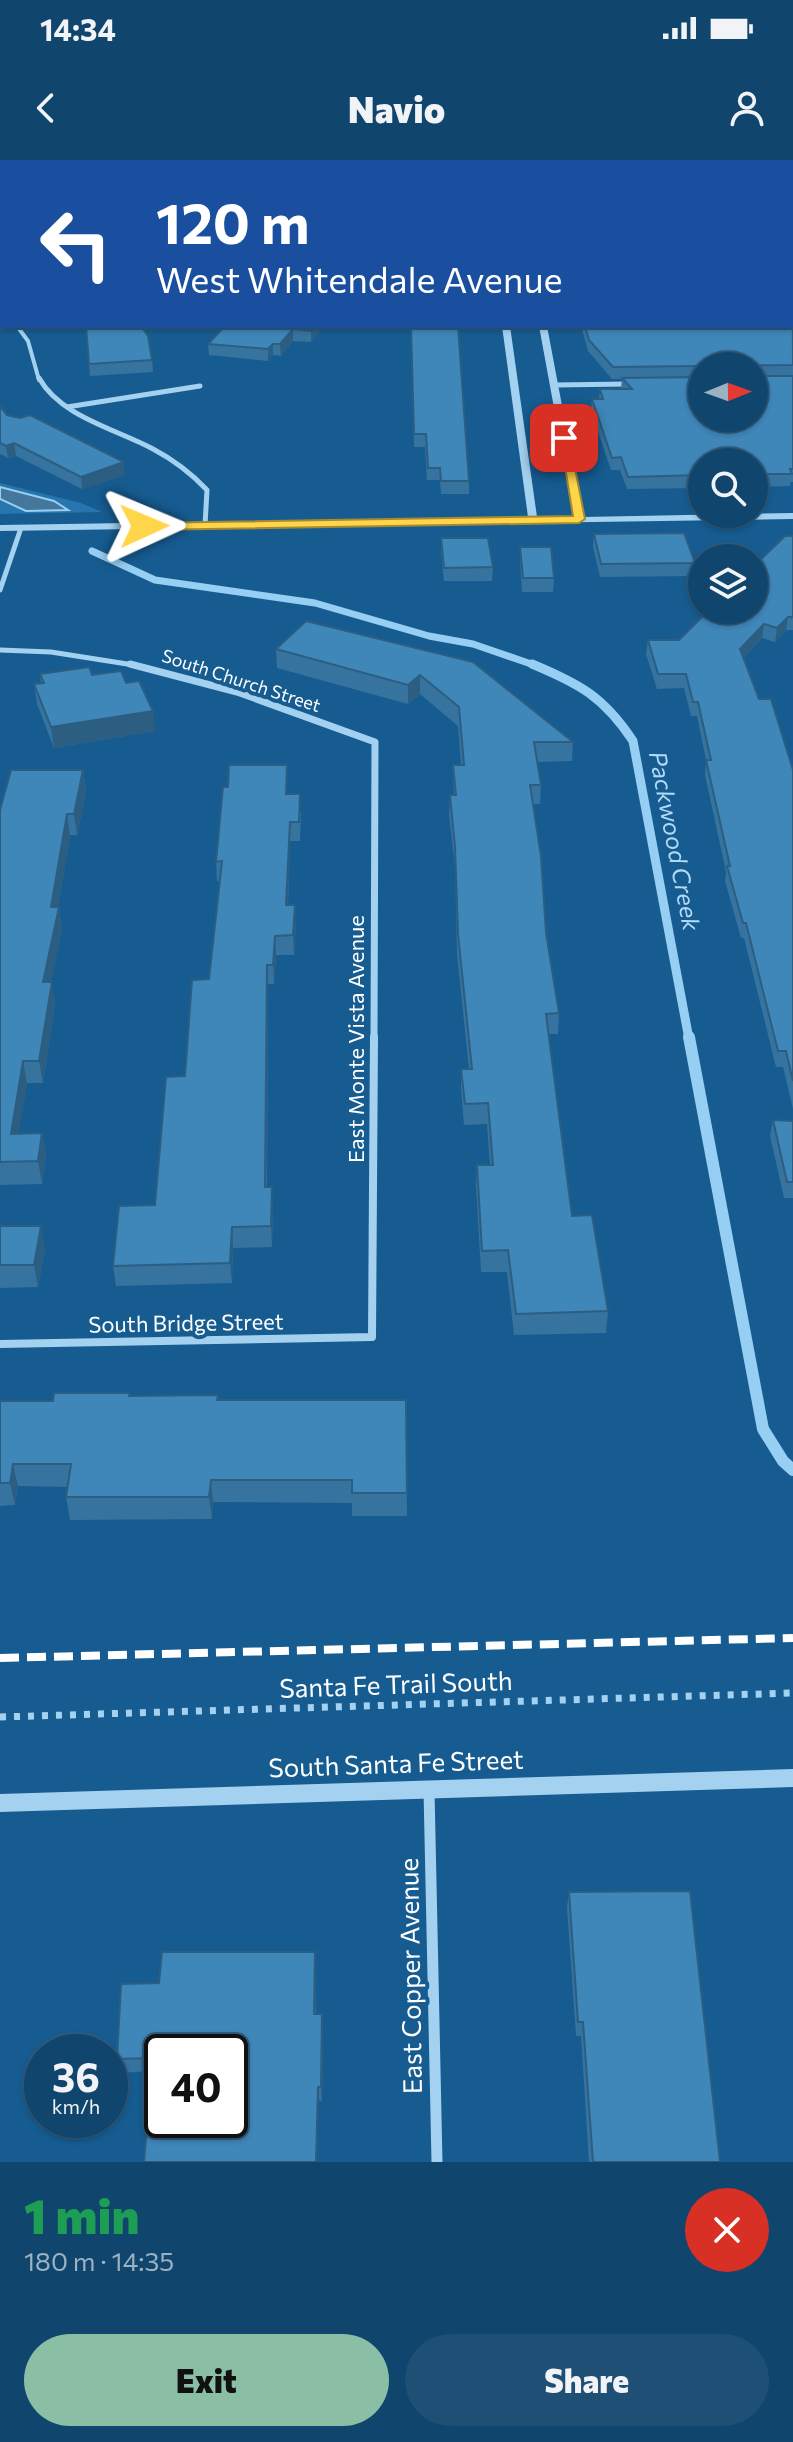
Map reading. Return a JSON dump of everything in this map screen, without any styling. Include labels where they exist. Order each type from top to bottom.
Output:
[{"type":"street","points":[[18,328],[28,341],[33,369],[45,389],[66,407],[177,460],[194,473],[207,490],[209,506],[205,525]]},
{"type":"street","points":[[506,328],[533,520]]},
{"type":"street","points":[[543,328],[579,519]]},
{"type":"street","points":[[554,385],[630,384]]},
{"type":"street","points":[[66,407],[200,386]]},
{"type":"street","points":[[0,528],[793,516]]},
{"type":"street","points":[[0,590],[21,528]]},
{"type":"street","name":"South Church Street","points":[[0,650],[64,653],[164,669],[223,686],[375,742]]},
{"type":"street","name":"East Monte Vista Avenue","points":[[372,1337],[375,742]]},
{"type":"street","name":"South Bridge Street","points":[[0,1344],[372,1337]]},
{"type":"street","name":"South Santa Fe Street","points":[[0,1803],[793,1778]]},
{"type":"street","name":"East Copper Avenue","points":[[429,1789],[437,2162]]},
{"type":"path","name":"Santa Fe Trail South","points":[[0,1717],[793,1693]]},
{"type":"shaded area","points":[[0,483],[81,503],[102,512],[0,514]]},
{"type":"shaded area","points":[[0,487],[54,501],[68,510],[26,511],[0,499]]},
{"type":"building","points":[[86,328],[142,328],[148,336],[152,360],[89,364]]},
{"type":"building","points":[[223,328],[313,328],[311,331],[293,329],[280,344],[273,344],[268,349],[208,344]]},
{"type":"building","points":[[411,328],[458,328],[469,481],[441,481],[440,468],[428,468],[426,434],[414,434]]},
{"type":"building","points":[[586,328],[793,328],[793,365],[768,365],[768,352],[688,352],[688,366],[613,367],[589,340]]},
{"type":"building","points":[[768,376],[793,376],[792,474],[768,474],[768,448],[688,448],[688,475],[628,477],[621,457],[612,458],[592,399],[603,399],[600,389],[632,389],[622,378],[688,377],[688,432],[768,432]]},
{"type":"building","points":[[0,406],[7,415],[20,418],[30,415],[124,462],[81,477],[14,443],[6,446],[0,443]]},
{"type":"building","points":[[684,533],[688,544],[688,563],[601,564],[594,534]]},
{"type":"building","points":[[785,536],[793,536],[793,617],[788,617],[777,628],[764,624],[768,624],[768,552]]},
{"type":"building","points":[[441,538],[488,538],[493,567],[444,568]]},
{"type":"building","points":[[520,547],[551,547],[554,578],[523,578]]},
{"type":"building","points":[[306,621],[473,662],[573,742],[534,742],[541,785],[530,785],[541,856],[546,933],[559,1013],[546,1014],[572,1216],[592,1215],[608,1311],[516,1314],[508,1250],[482,1251],[477,1165],[493,1165],[488,1103],[465,1104],[461,1069],[472,1069],[458,934],[450,795],[456,795],[453,765],[464,765],[459,707],[420,675],[408,685],[276,649]]},
{"type":"building","points":[[695,624],[764,624],[740,649],[759,699],[771,699],[793,770],[793,1081],[786,1051],[778,1051],[746,923],[743,923],[727,866],[730,866],[706,760],[711,760],[698,702],[693,702],[686,674],[658,674],[648,640],[679,640]]},
{"type":"building","points":[[89,667],[92,675],[121,671],[126,683],[139,681],[153,711],[51,727],[34,684],[44,683],[40,674]]},
{"type":"building","points":[[229,765],[287,765],[286,794],[300,794],[299,822],[290,822],[286,905],[295,905],[293,935],[275,936],[273,965],[267,965],[265,1187],[272,1187],[271,1226],[232,1227],[230,1263],[113,1266],[119,1206],[155,1205],[166,1077],[185,1076],[192,980],[209,979],[222,861],[216,862],[223,787],[228,787]]},
{"type":"building","points":[[11,770],[83,770],[74,814],[67,814],[51,907],[59,907],[43,982],[52,982],[39,1061],[23,1061],[11,1134],[42,1133],[38,1161],[0,1162],[0,810]]},
{"type":"building","points":[[773,1120],[793,1121],[793,1182],[787,1182]]},
{"type":"building","points":[[0,1226],[41,1226],[34,1265],[0,1265]]},
{"type":"building","points":[[54,1393],[218,1395],[217,1400],[406,1400],[407,1493],[352,1493],[352,1480],[211,1480],[209,1497],[66,1497],[71,1464],[13,1464],[10,1483],[0,1483],[0,1401],[53,1401]]},
{"type":"building","points":[[690,1891],[720,2162],[593,2162],[583,2022],[578,2022],[569,1892]]},
{"type":"building","points":[[162,1952],[315,1952],[314,2014],[322,2014],[316,2162],[144,2162],[146,2138],[248,2138],[248,2034],[144,2034],[144,2058],[128,2059],[128,2034],[118,2034],[121,1984],[159,1983]]},
{"type":"waterway","name":"Packwood Creek","points":[[92,551],[155,580],[315,603],[429,636],[473,644],[535,665]]},
{"type":"waterway","name":"Packwood Creek","points":[[535,665],[590,694],[612,713],[633,741],[689,1039]]},
{"type":"waterway","name":"Packwood Creek","points":[[689,1037],[763,1429],[783,1461],[793,1470]]},
{"type":"railway","points":[[0,1658],[793,1638]]},
{"type":"route","points":[[144,526],[579,519],[564,438]]}]
